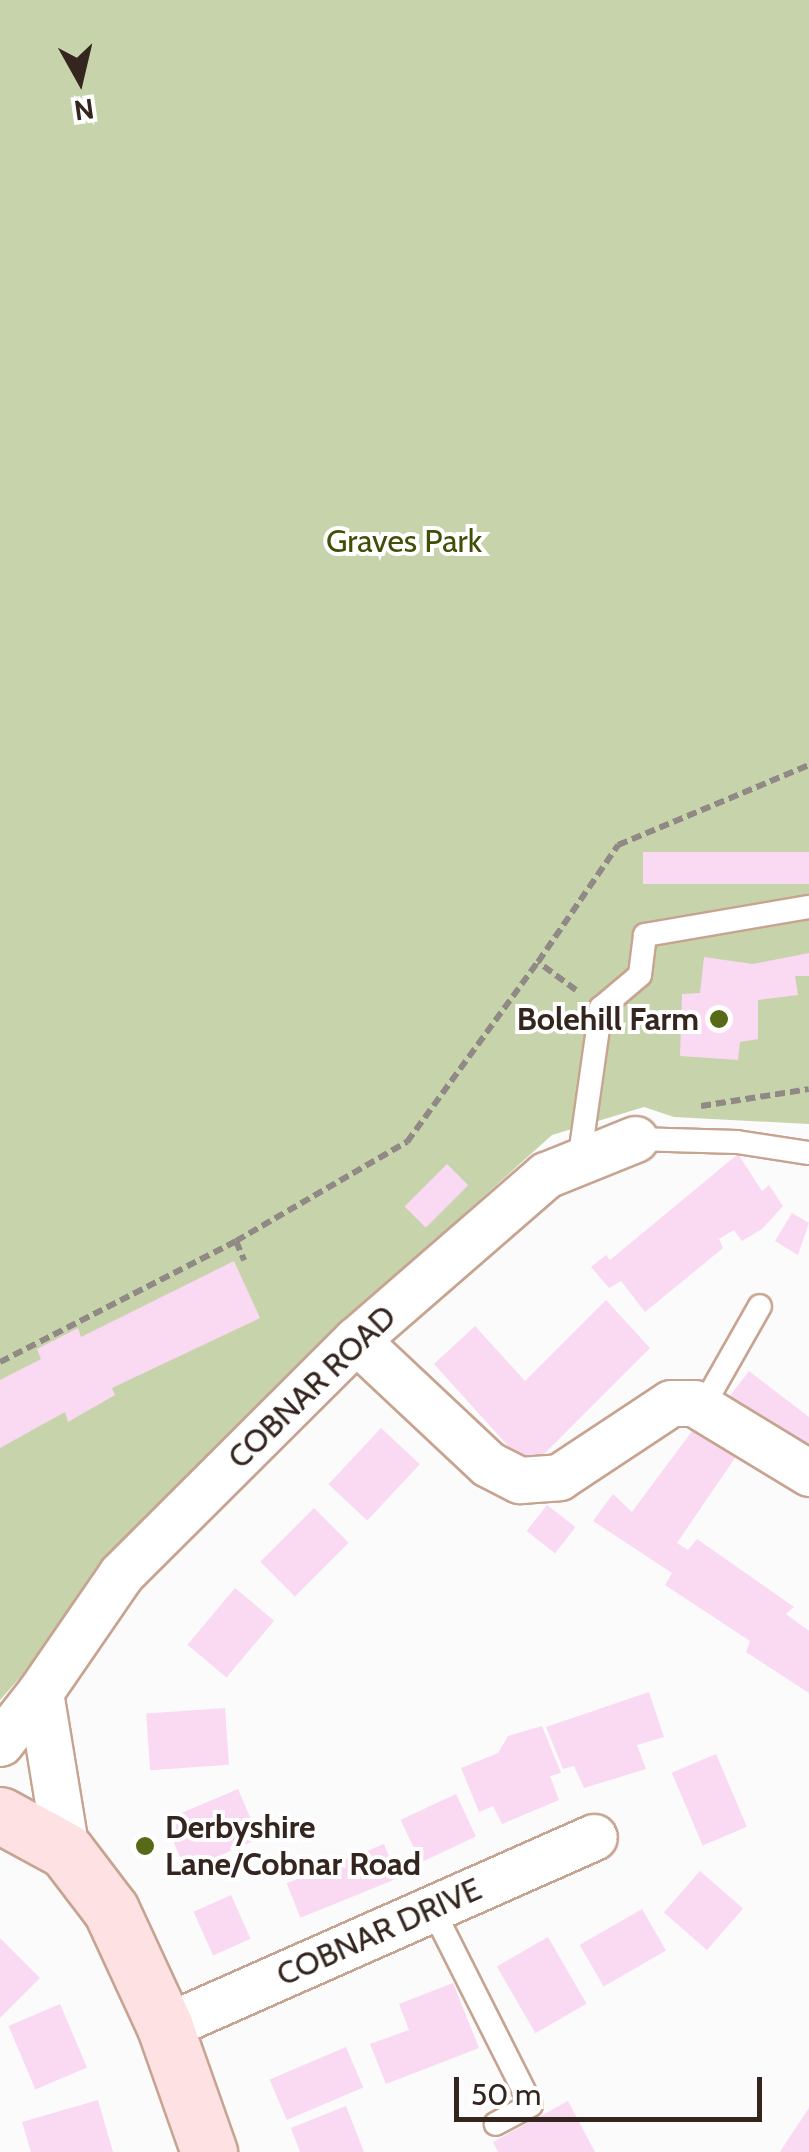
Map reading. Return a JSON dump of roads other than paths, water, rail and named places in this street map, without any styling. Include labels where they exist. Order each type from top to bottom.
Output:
[{"type":"street","name":"COBNAR ROAD","points":[[0,1743],[40,1692],[115,1567],[356,1340],[546,1176],[635,1140]]},
{"type":"street","points":[[356,1340],[488,1464],[520,1480],[559,1477],[671,1402],[702,1408],[809,1473]]},
{"type":"street","points":[[40,1692],[66,1851]]},
{"type":"street","points":[[0,1815],[66,1851],[111,1910],[165,2028],[209,2152]]},
{"type":"street","name":"COBNAR DRIVE","points":[[165,2028],[594,1836]]},
{"type":"lane","points":[[578,1162],[601,1008],[640,975],[645,935],[809,907]]},
{"type":"lane","points":[[635,1140],[737,1142],[809,1154]]},
{"type":"lane","points":[[702,1408],[760,1306]]},
{"type":"lane","points":[[432,1908],[531,2104],[496,2124]]},
{"type":"place","name":"Bolehill Farm","points":[[719,1019]]},
{"type":"place","name":"Derbyshire Lane/Cobnar Road","points":[[145,1846]]},
{"type":"park label","name":"Graves Park","points":[[404,541]]}]
